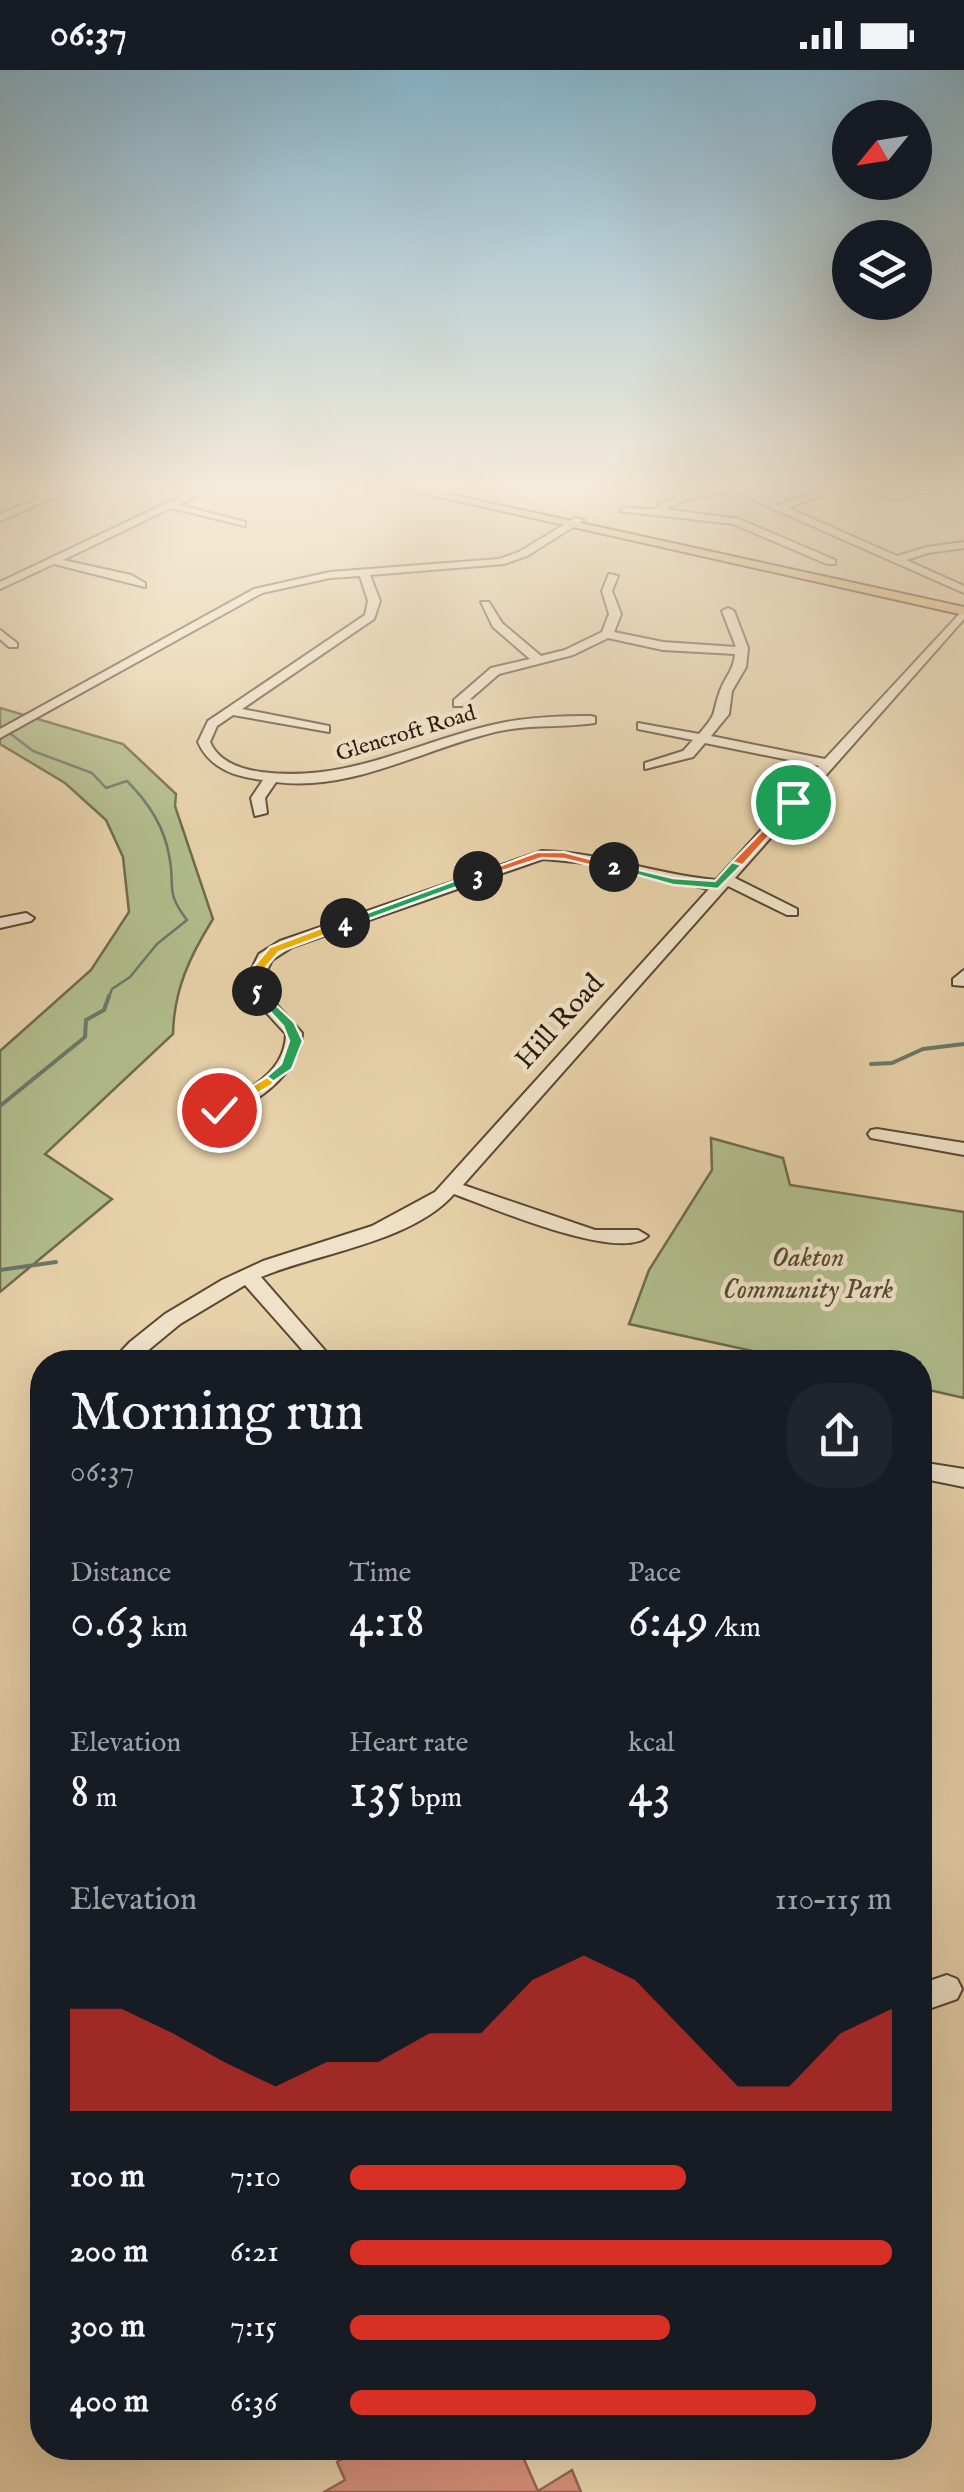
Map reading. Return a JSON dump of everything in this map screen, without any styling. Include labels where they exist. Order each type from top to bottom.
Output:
[{"type":"main road","points":[[933,602],[964,609]]},
{"type":"street","points":[[0,734],[234,602]]},
{"type":"street","name":"Glencroft Road","points":[[373,602],[365,624],[208,729],[204,742],[210,755],[232,768],[272,778],[313,780],[352,775],[490,729],[527,722],[591,720]]},
{"type":"street","points":[[458,704],[496,671],[585,647],[607,634],[615,614],[611,602]]},
{"type":"street","points":[[485,604],[496,625],[537,659]]},
{"type":"street","name":"Hill Road","points":[[135,1350],[168,1322],[248,1275],[376,1235],[420,1212],[451,1187],[964,609]]},
{"type":"street","points":[[650,766],[682,758],[705,738],[723,714],[726,691],[740,667],[742,651],[728,611]]},
{"type":"street","points":[[0,633],[13,645]]},
{"type":"street","points":[[607,634],[659,646],[742,651]]},
{"type":"street","points":[[230,711],[324,729]]},
{"type":"street","points":[[642,726],[826,764]]},
{"type":"street","points":[[260,812],[258,798],[272,778]]},
{"type":"street","points":[[193,1115],[230,1105],[277,1075],[293,1057],[294,1032],[260,996],[254,981],[258,965],[274,950],[542,855],[574,857],[673,881],[721,882],[792,912]]},
{"type":"street","points":[[0,923],[26,918]]},
{"type":"street","points":[[877,1134],[964,1149]]},
{"type":"street","points":[[451,1187],[594,1236],[638,1236]]},
{"type":"street","points":[[248,1275],[314,1350]]},
{"type":"street","points":[[932,1472],[964,1478]]},
{"type":"green space","points":[[0,708],[123,744],[176,794],[175,806],[213,919],[185,974],[176,1002],[173,1034],[45,1154],[112,1199],[0,1292],[0,1051],[91,970],[129,912],[123,857],[106,820],[65,783],[0,744]]},
{"type":"green space","name":"Oakton Community Park","points":[[711,1138],[783,1158],[790,1185],[964,1212],[964,1398],[932,1391],[932,1350],[748,1350],[629,1324],[649,1270],[712,1170]]},
{"type":"building","points":[[524,2460],[538,2491],[572,2470],[581,2492],[324,2492],[345,2480],[337,2462]]},
{"type":"waterway","points":[[7,731],[33,751],[92,773],[106,788],[127,781],[148,806],[167,844],[173,895],[187,920],[157,944],[130,977],[112,989],[108,999]]},
{"type":"waterway","points":[[0,1106],[85,1037],[86,1020],[104,1010],[109,996]]},
{"type":"waterway","points":[[871,1064],[892,1063],[923,1049],[964,1044]]},
{"type":"waterway","points":[[0,1270],[56,1262]]},
{"type":"route","points":[[219,1110],[277,1075],[293,1057],[294,1032],[260,996],[254,981],[258,965],[274,950],[542,855],[564,855],[673,881],[718,885],[793,802]]}]
